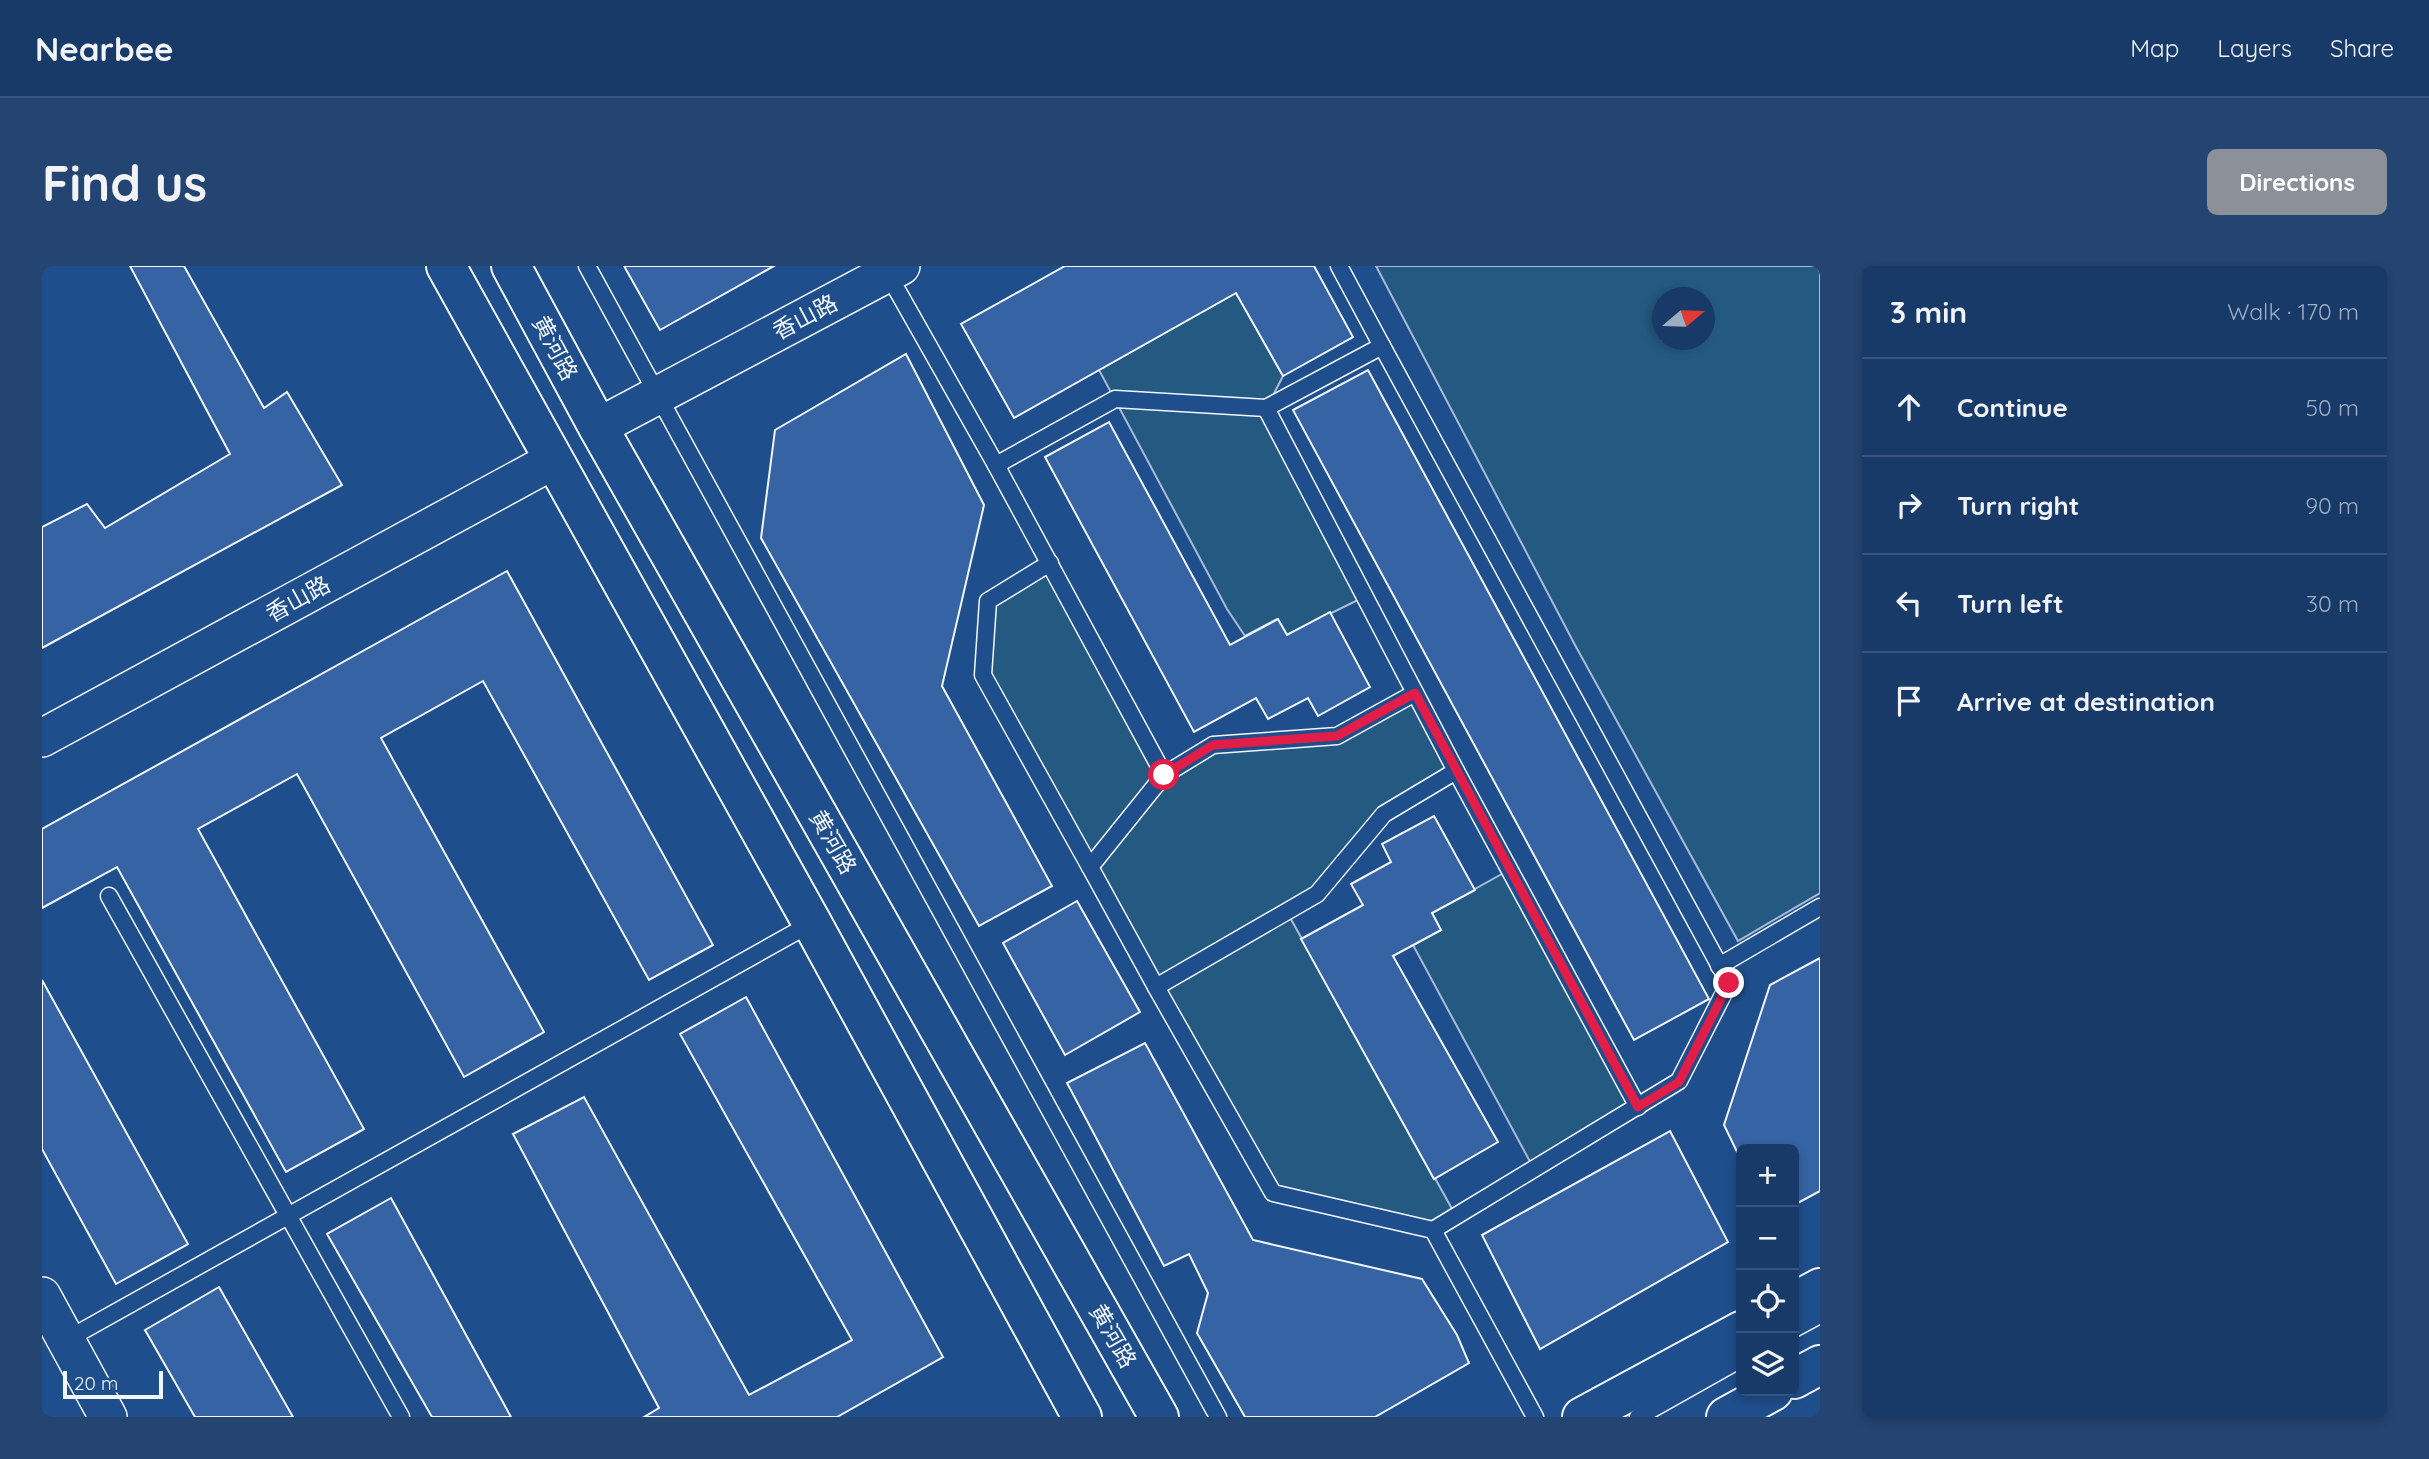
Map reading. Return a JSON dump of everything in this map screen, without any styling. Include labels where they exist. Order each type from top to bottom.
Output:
[{"type":"main road","points":[[446,266],[813,923],[1082,1417]]},
{"type":"main road","name":"黄河路","points":[[511,266],[598,427],[1159,1417]]},
{"type":"main road","points":[[1799,1300],[1820,1288]]},
{"type":"main road","points":[[1582,1417],[1737,1333]]},
{"type":"main road","points":[[1799,1377],[1820,1365]]},
{"type":"main road","points":[[1726,1417],[1764,1396]]},
{"type":"street","name":"香山路","points":[[598,427],[895,270]]},
{"type":"street","name":"香山路","points":[[42,738],[554,460]]},
{"type":"street","points":[[42,1296],[108,1417]]},
{"type":"lane","points":[[587,266],[1218,1417]]},
{"type":"lane","points":[[1050,563],[988,601],[983,675],[1273,1193],[1433,1230],[1679,1082],[1729,983],[1339,266]]},
{"type":"lane","points":[[895,270],[996,465],[1164,775]]},
{"type":"lane","points":[[996,465],[1115,399],[1266,408],[1382,346]]},
{"type":"lane","points":[[1266,408],[1456,771],[1638,1107]]},
{"type":"lane","points":[[1090,867],[1164,775],[1213,745],[1337,736],[1415,693]]},
{"type":"lane","points":[[1156,987],[1317,894],[1384,814],[1456,771]]},
{"type":"lane","points":[[109,896],[401,1417]]},
{"type":"lane","points":[[1720,967],[1820,907]]},
{"type":"lane","points":[[65,1340],[813,923]]},
{"type":"lane","points":[[1433,1230],[1535,1417]]},
{"type":"lane","points":[[1799,1326],[1820,1315]]},
{"type":"lane","points":[[1638,1417],[1736,1362]]},
{"type":"shaded area","points":[[1376,266],[1817,266],[1820,272],[1820,893],[1738,941],[1575,645]]},
{"type":"shaded area","points":[[1236,293],[1283,376],[1266,409],[1364,597],[1287,635],[1277,619],[1245,636],[1227,609],[1099,370]]},
{"type":"shaded area","points":[[1050,563],[1164,775],[1213,745],[1337,736],[1415,693],[1456,771],[1384,814],[1317,894],[1287,912],[1456,1216],[1433,1230],[1273,1193],[983,675],[988,601]]},
{"type":"shaded area","points":[[1509,870],[1638,1107],[1534,1169],[1413,945],[1441,930],[1432,913]]},
{"type":"building","points":[[130,266],[184,266],[264,408],[287,392],[342,485],[42,648],[42,527],[87,504],[105,528],[230,454]]},
{"type":"building","points":[[624,266],[774,266],[660,330]]},
{"type":"building","points":[[1065,266],[1314,266],[1353,337],[1283,376],[1236,293],[1014,418],[961,324]]},
{"type":"building","points":[[906,354],[984,505],[942,686],[1052,886],[979,926],[761,538],[775,430]]},
{"type":"building","points":[[1368,370],[1709,999],[1634,1040],[1293,410]]},
{"type":"building","points":[[1109,422],[1230,645],[1278,619],[1287,635],[1330,612],[1370,687],[1318,716],[1308,698],[1268,719],[1256,698],[1194,732],[1045,457]]},
{"type":"building","points":[[507,571],[713,945],[649,980],[483,681],[381,738],[544,1032],[464,1077],[297,774],[198,829],[364,1129],[286,1172],[117,867],[42,908],[42,829]]},
{"type":"building","points":[[1434,816],[1475,890],[1432,913],[1441,930],[1393,956],[1498,1142],[1434,1179],[1301,939],[1363,905],[1351,884],[1391,862],[1382,844]]},
{"type":"building","points":[[1077,901],[1140,1012],[1065,1055],[1003,943]]},
{"type":"building","points":[[1820,958],[1820,1191],[1799,1202],[1799,1144],[1736,1144],[1736,1150],[1724,1125],[1770,985]]},
{"type":"building","points":[[42,980],[188,1244],[116,1284],[42,1149]]},
{"type":"building","points":[[746,997],[943,1357],[837,1417],[644,1417],[659,1408],[513,1134],[584,1097],[749,1395],[852,1340],[680,1034]]},
{"type":"building","points":[[1145,1043],[1253,1240],[1422,1279],[1457,1335],[1469,1363],[1375,1417],[1245,1417],[1197,1333],[1208,1293],[1189,1254],[1164,1266],[1067,1083]]},
{"type":"building","points":[[1670,1131],[1728,1242],[1540,1349],[1482,1235]]},
{"type":"building","points":[[391,1198],[511,1417],[432,1417],[327,1234]]},
{"type":"building","points":[[219,1287],[293,1417],[195,1417],[145,1330]]},
{"type":"route","points":[[1164,775],[1213,745],[1337,736],[1415,693],[1638,1107],[1679,1082],[1729,983]]}]
